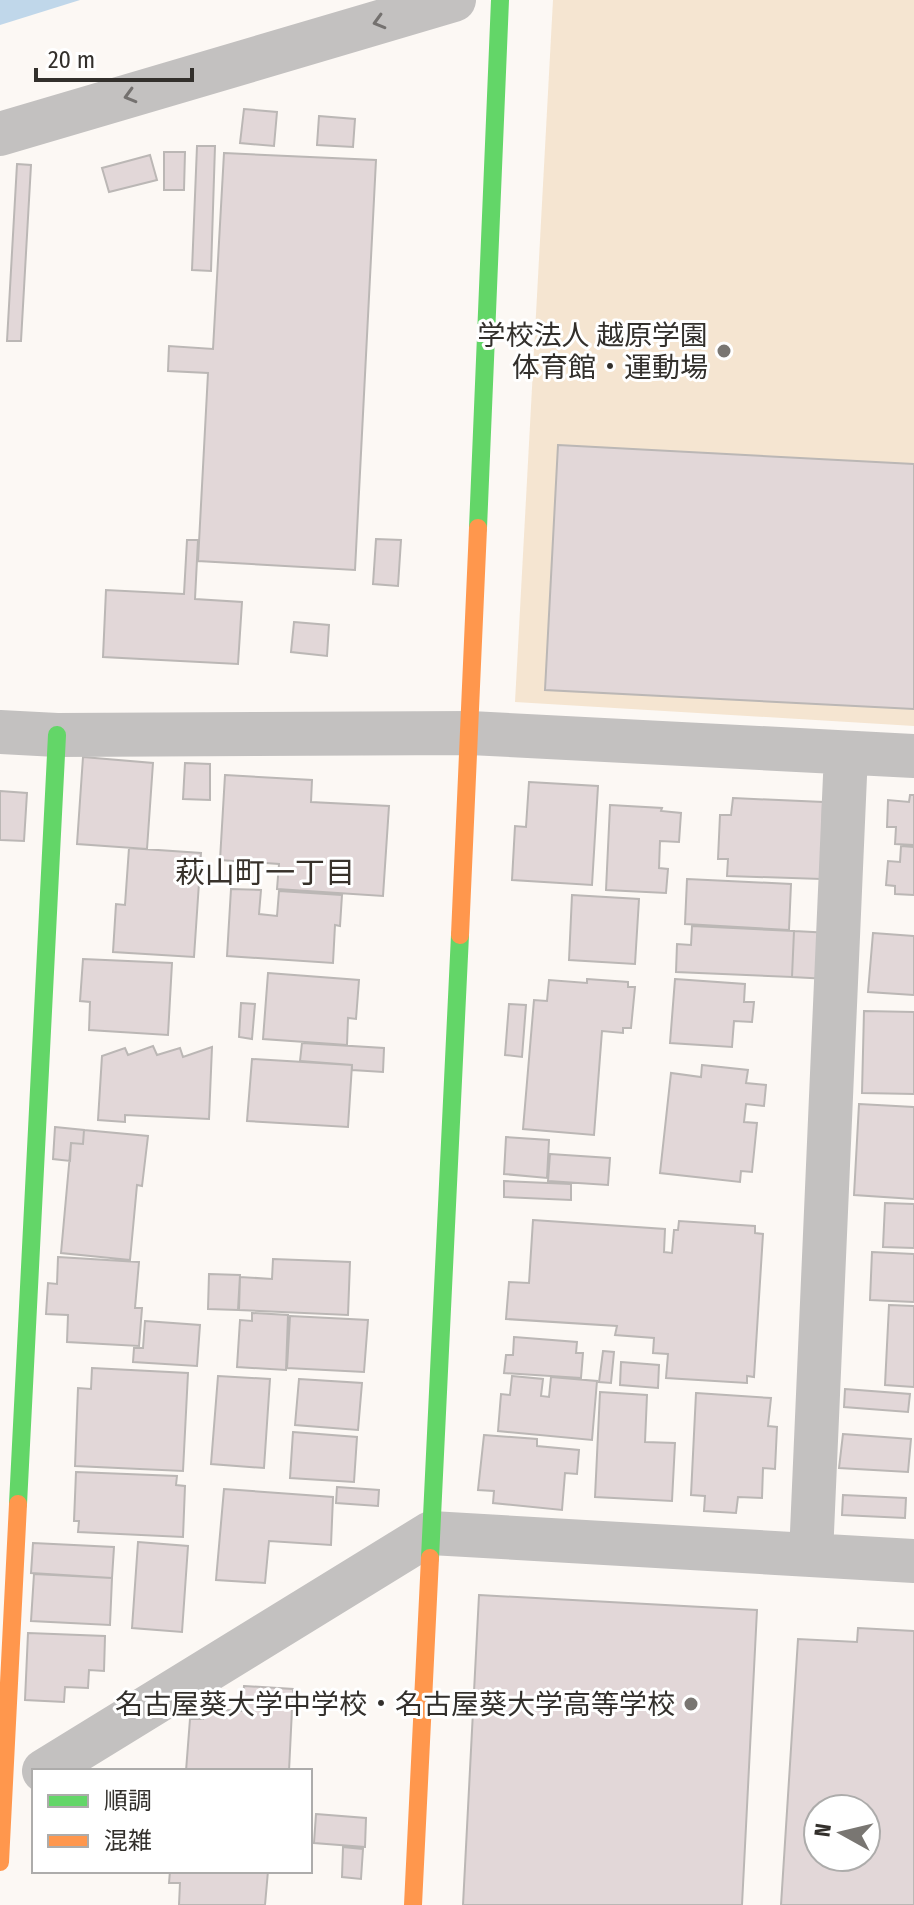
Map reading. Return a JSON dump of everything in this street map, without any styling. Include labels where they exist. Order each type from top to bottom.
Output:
[{"type":"street","points":[[0,134],[454,0]]},
{"type":"street","points":[[413,1905],[470,733],[500,0]]},
{"type":"street","points":[[0,732],[57,735],[470,733],[914,756]]},
{"type":"street","points":[[0,1862],[12,1790],[57,735]]},
{"type":"street","points":[[811,1555],[846,753]]},
{"type":"street","points":[[47,1769],[431,1533],[914,1561]]},
{"type":"shaded area","name":"学校法人 越原学園 体育館・運動場","points":[[553,0],[914,0],[914,726],[515,702]]},
{"type":"water","points":[[0,0],[80,0],[0,25]]},
{"type":"building","points":[[244,109],[277,112],[274,146],[240,143]]},
{"type":"building","points":[[319,116],[355,119],[353,147],[317,145]]},
{"type":"building","points":[[197,146],[215,146],[211,271],[192,270]]},
{"type":"building","points":[[164,152],[185,152],[184,190],[164,190]]},
{"type":"building","points":[[224,153],[376,160],[355,570],[198,561],[208,373],[168,371],[169,346],[213,349]]},
{"type":"building","points":[[150,155],[157,180],[109,192],[102,168]]},
{"type":"building","points":[[17,164],[31,165],[21,341],[7,341]]},
{"type":"building","points":[[558,445],[914,464],[914,709],[545,690]]},
{"type":"building","points":[[376,539],[401,540],[398,586],[373,584]]},
{"type":"building","points":[[187,540],[198,540],[195,599],[242,602],[238,664],[103,657],[106,590],[184,594]]},
{"type":"building","points":[[294,622],[329,625],[327,656],[291,652]]},
{"type":"building","points":[[83,757],[153,763],[147,849],[77,844]]},
{"type":"building","points":[[185,763],[210,764],[210,800],[183,799]]},
{"type":"building","points":[[225,775],[312,780],[311,802],[389,806],[383,896],[277,889],[279,864],[220,860]]},
{"type":"building","points":[[529,782],[598,786],[592,885],[512,880],[515,826],[526,827]]},
{"type":"building","points":[[0,791],[27,793],[24,841],[0,840]]},
{"type":"building","points":[[910,795],[914,795],[914,845],[895,844],[896,827],[887,827],[888,800],[909,802]]},
{"type":"building","points":[[733,798],[823,802],[821,879],[727,876],[728,859],[718,859],[720,815],[731,815]]},
{"type":"building","points":[[610,805],[662,808],[661,811],[681,813],[679,842],[660,841],[659,868],[668,869],[666,893],[606,890]]},
{"type":"building","points":[[901,846],[914,847],[914,895],[895,894],[895,886],[886,885],[888,861],[900,862]]},
{"type":"building","points":[[129,848],[201,853],[194,957],[113,952],[116,904],[125,905]]},
{"type":"building","points":[[687,879],[791,884],[789,930],[685,924]]},
{"type":"building","points":[[231,889],[261,890],[259,914],[277,916],[279,891],[342,895],[340,926],[335,925],[333,963],[227,956]]},
{"type":"building","points":[[572,895],[639,899],[635,964],[569,960]]},
{"type":"building","points":[[692,926],[794,931],[792,977],[676,972],[677,944],[691,945]]},
{"type":"building","points":[[794,931],[831,933],[828,979],[792,977]]},
{"type":"building","points":[[873,933],[914,936],[914,995],[868,992]]},
{"type":"building","points":[[83,959],[172,963],[168,1035],[89,1030],[90,1002],[80,1001]]},
{"type":"building","points":[[268,973],[359,980],[356,1019],[348,1018],[347,1045],[263,1039]]},
{"type":"building","points":[[587,979],[628,982],[628,987],[635,987],[631,1028],[623,1028],[623,1033],[602,1031],[594,1135],[523,1129],[534,1000],[547,1001],[549,980],[587,983]]},
{"type":"building","points":[[675,979],[745,984],[744,1002],[754,1002],[752,1022],[734,1021],[732,1047],[670,1043]]},
{"type":"building","points":[[241,1003],[255,1004],[252,1039],[239,1037]]},
{"type":"building","points":[[509,1004],[526,1005],[522,1057],[505,1055]]},
{"type":"building","points":[[864,1011],[914,1012],[914,1094],[862,1093]]},
{"type":"building","points":[[302,1043],[384,1048],[383,1072],[352,1070],[352,1065],[300,1061]]},
{"type":"building","points":[[153,1046],[157,1055],[180,1048],[183,1057],[212,1047],[209,1119],[125,1115],[125,1122],[98,1120],[102,1056],[125,1048],[128,1055]]},
{"type":"building","points":[[252,1059],[352,1065],[348,1127],[247,1121]]},
{"type":"building","points":[[702,1065],[748,1070],[746,1083],[766,1085],[764,1106],[746,1104],[744,1122],[757,1123],[752,1172],[741,1171],[740,1182],[660,1173],[671,1073],[701,1077]]},
{"type":"building","points":[[859,1104],[914,1107],[914,1199],[854,1195]]},
{"type":"building","points":[[55,1127],[84,1130],[83,1144],[71,1143],[70,1161],[53,1159]]},
{"type":"building","points":[[84,1130],[148,1136],[142,1186],[137,1185],[130,1260],[61,1253],[71,1143],[83,1144]]},
{"type":"building","points":[[506,1137],[549,1140],[547,1178],[504,1174]]},
{"type":"building","points":[[550,1154],[610,1158],[608,1185],[548,1181]]},
{"type":"building","points":[[504,1181],[571,1184],[571,1200],[504,1197]]},
{"type":"building","points":[[885,1203],[914,1204],[914,1248],[883,1247]]},
{"type":"building","points":[[533,1220],[665,1229],[664,1252],[672,1253],[674,1230],[678,1230],[679,1221],[755,1226],[755,1233],[763,1234],[754,1377],[747,1376],[747,1383],[666,1378],[668,1354],[653,1353],[654,1338],[615,1335],[617,1326],[506,1319],[509,1282],[529,1283]]},
{"type":"building","points":[[872,1252],[914,1254],[914,1302],[870,1300]]},
{"type":"building","points":[[58,1257],[139,1262],[135,1308],[142,1308],[139,1346],[67,1342],[68,1315],[46,1314],[48,1283],[57,1284]]},
{"type":"building","points":[[273,1259],[350,1262],[348,1315],[239,1310],[240,1277],[272,1279]]},
{"type":"building","points":[[209,1274],[240,1275],[238,1310],[208,1309]]},
{"type":"building","points":[[889,1305],[914,1306],[914,1387],[885,1385]]},
{"type":"building","points":[[252,1313],[288,1315],[286,1370],[237,1367],[240,1320],[252,1321]]},
{"type":"building","points":[[290,1316],[368,1320],[364,1372],[287,1368]]},
{"type":"building","points":[[145,1321],[200,1325],[197,1366],[133,1362],[134,1348],[143,1348]]},
{"type":"building","points":[[514,1337],[577,1342],[576,1353],[583,1353],[581,1378],[504,1373],[506,1355],[513,1355]]},
{"type":"building","points":[[603,1351],[614,1352],[611,1383],[599,1382]]},
{"type":"building","points":[[621,1362],[659,1365],[658,1388],[620,1385]]},
{"type":"building","points":[[92,1368],[188,1373],[183,1471],[75,1466],[78,1388],[91,1389]]},
{"type":"building","points":[[218,1376],[270,1379],[264,1468],[211,1464]]},
{"type":"building","points":[[512,1376],[543,1379],[541,1396],[549,1397],[551,1377],[597,1381],[592,1440],[498,1431],[501,1394],[510,1395]]},
{"type":"building","points":[[299,1379],[362,1383],[358,1430],[295,1425]]},
{"type":"building","points":[[845,1389],[910,1394],[908,1412],[844,1407]]},
{"type":"building","points":[[600,1392],[647,1395],[645,1442],[675,1443],[672,1501],[595,1497]]},
{"type":"building","points":[[696,1393],[771,1398],[768,1426],[777,1427],[775,1469],[763,1468],[762,1498],[738,1497],[736,1513],[704,1511],[705,1496],[691,1495]]},
{"type":"building","points":[[293,1432],[357,1437],[354,1482],[290,1478]]},
{"type":"building","points":[[843,1434],[911,1439],[908,1472],[839,1468]]},
{"type":"building","points":[[484,1435],[537,1439],[537,1446],[579,1450],[577,1474],[565,1473],[562,1510],[493,1503],[494,1491],[478,1490]]},
{"type":"building","points":[[76,1472],[177,1476],[176,1485],[185,1486],[183,1537],[78,1532],[79,1521],[74,1521]]},
{"type":"building","points":[[337,1487],[379,1490],[378,1506],[336,1503]]},
{"type":"building","points":[[224,1489],[333,1497],[331,1545],[269,1541],[265,1583],[216,1580]]},
{"type":"building","points":[[843,1495],[906,1498],[905,1518],[842,1515]]},
{"type":"building","points":[[138,1542],[188,1546],[182,1632],[132,1628]]},
{"type":"building","points":[[33,1543],[114,1547],[112,1578],[31,1573]]},
{"type":"building","points":[[34,1574],[112,1578],[110,1625],[31,1621]]},
{"type":"building","name":"名古屋葵大学中学校・名古屋葵大学高等学校","points":[[479,1595],[757,1610],[742,1905],[463,1905]]},
{"type":"building","points":[[858,1628],[914,1631],[914,1905],[781,1905],[798,1639],[857,1642]]},
{"type":"building","points":[[28,1633],[105,1636],[104,1671],[89,1670],[88,1688],[65,1687],[64,1702],[25,1700]]},
{"type":"building","points":[[244,1686],[293,1689],[289,1769],[186,1769],[190,1719],[203,1719],[203,1708],[242,1711]]},
{"type":"building","points":[[316,1814],[366,1818],[365,1847],[314,1843]]},
{"type":"building","points":[[343,1847],[363,1849],[361,1879],[342,1877]]},
{"type":"building","points":[[170,1873],[268,1873],[265,1905],[179,1905],[180,1883],[169,1883]]},
{"type":"traffic: fast","points":[[478,528],[500,0]]},
{"type":"traffic: fast","points":[[18,1504],[57,735]]},
{"type":"traffic: fast","points":[[430,1558],[460,935]]},
{"type":"traffic: slow","points":[[460,935],[478,528]]},
{"type":"traffic: slow","points":[[0,1862],[18,1504]]},
{"type":"traffic: slow","points":[[413,1905],[430,1558]]},
{"type":"place","name":"学校法人 越原学園 体育館・運動場","points":[[724,351]]},
{"type":"place","name":"名古屋葵大学中学校・名古屋葵大学高等学校","points":[[691,1704]]},
{"type":"district","name":"萩山町一丁目","points":[[265,873]]}]
